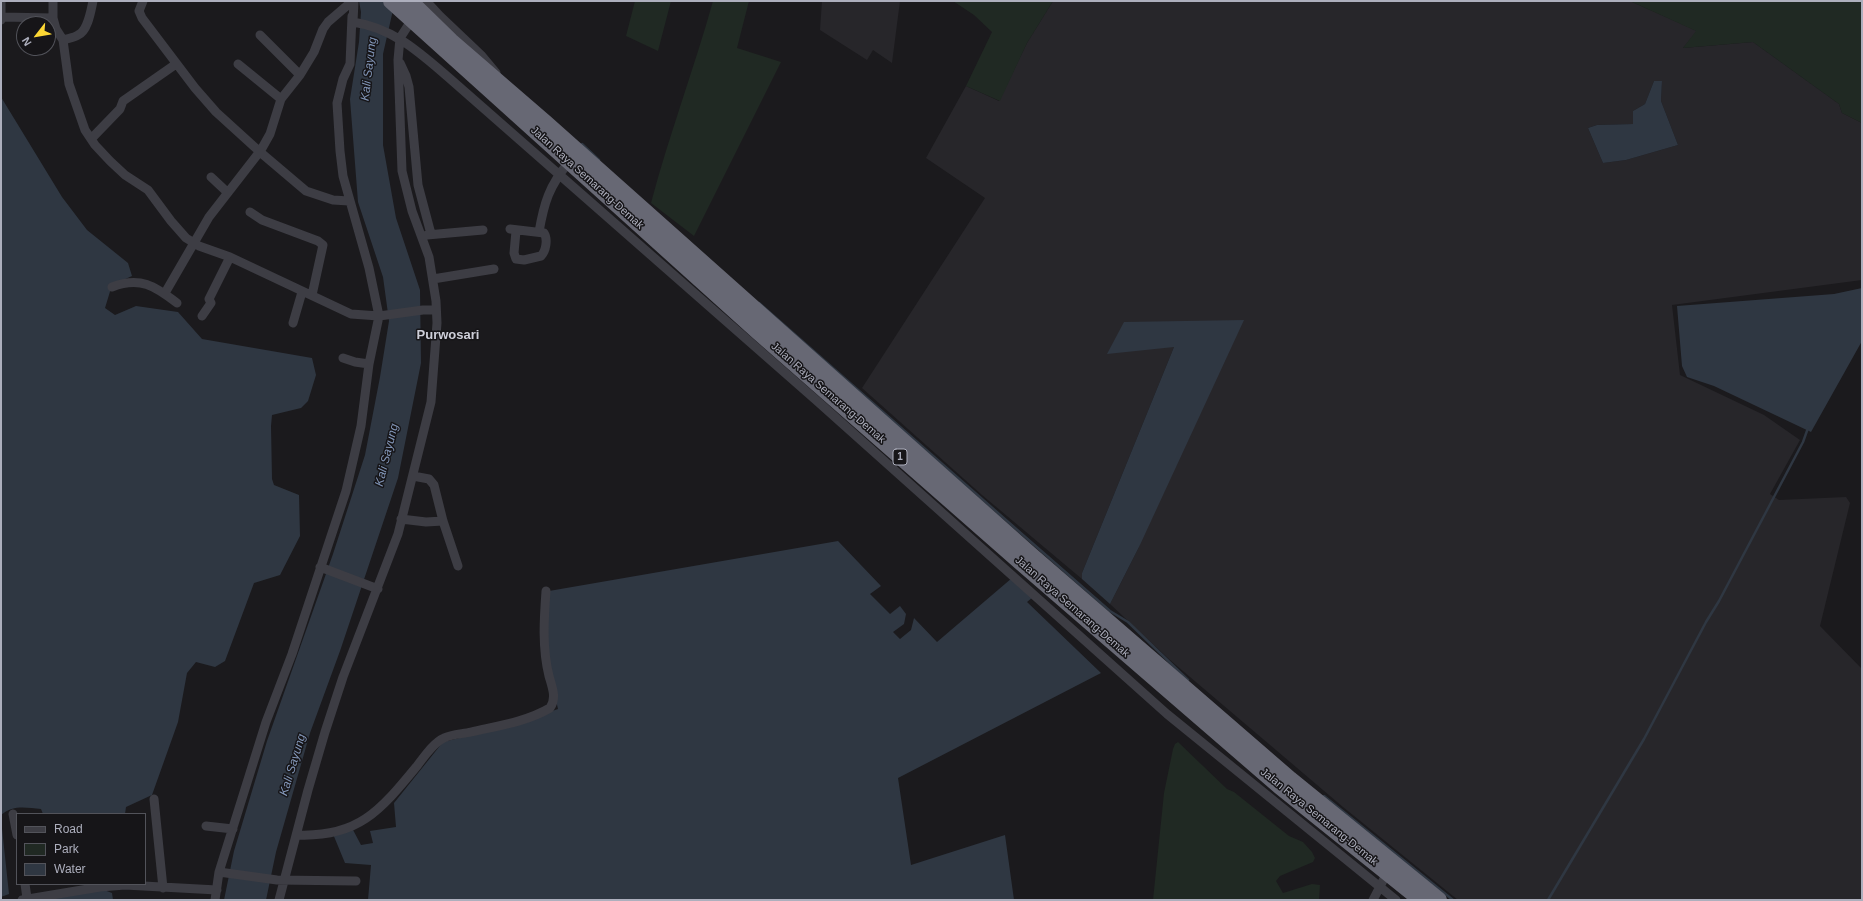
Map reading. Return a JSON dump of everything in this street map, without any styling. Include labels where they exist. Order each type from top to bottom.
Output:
[{"type":"highway","name":"Jalan Raya Semarang-Demak","points":[[391,1],[564,168],[761,325],[1030,554],[1290,779],[1395,890],[1439,900]]},
{"type":"highway","name":"Jalan Raya Semarang-Demak","points":[[410,1],[502,86],[546,123],[761,325],[1176,696],[1395,890],[1421,900]]},
{"type":"street","points":[[1,1],[1,19],[16,19]]},
{"type":"street","points":[[53,1],[53,16]]},
{"type":"street","points":[[63,40],[78,36],[82,32],[93,1]]},
{"type":"street","points":[[143,1],[139,11],[142,18],[176,64],[216,112],[306,191],[333,200],[349,201]]},
{"type":"street","points":[[426,1],[488,62],[494,69],[502,86]]},
{"type":"street","points":[[165,294],[209,217],[227,192],[239,180],[260,152],[270,134],[281,99],[300,75],[314,52],[325,25],[351,2],[356,22],[350,64],[343,79],[337,103],[343,176],[382,315],[369,364],[361,426],[346,491],[292,654],[266,722],[234,829],[224,873],[217,890],[215,900]]},
{"type":"street","points":[[279,900],[281,880],[341,685],[377,589],[401,519],[431,402],[437,323],[433,279],[429,257],[422,235],[412,212],[402,171],[398,60],[400,38],[411,21]]},
{"type":"street","points":[[356,22],[390,32],[400,38],[564,168],[873,451],[1167,714],[1379,887],[1395,890]]},
{"type":"street","points":[[56,29],[63,40],[69,84],[85,130],[110,161],[125,175],[148,190],[178,230],[186,238],[351,314],[382,315],[436,310]]},
{"type":"street","points":[[260,35],[300,75]]},
{"type":"street","points":[[398,60],[406,76],[409,87],[418,185],[431,234]]},
{"type":"street","points":[[91,139],[120,109],[123,101],[176,64]]},
{"type":"street","points":[[238,64],[281,99]]},
{"type":"street","points":[[539,232],[544,203],[564,168]]},
{"type":"street","points":[[211,176],[227,192]]},
{"type":"street","points":[[250,212],[262,220],[318,241],[323,245],[312,295]]},
{"type":"street","points":[[422,235],[483,230]]},
{"type":"street","points":[[513,230],[539,232],[544,233],[546,236],[543,254],[538,258],[518,260],[514,253],[513,230]]},
{"type":"street","points":[[202,316],[211,303],[209,299],[230,257]]},
{"type":"street","points":[[433,279],[494,269]]},
{"type":"street","points":[[112,287],[127,282],[139,282],[154,287],[177,303]]},
{"type":"street","points":[[293,324],[302,292]]},
{"type":"street","points":[[343,358],[369,364]]},
{"type":"street","points":[[413,476],[432,482],[438,498],[442,521],[458,566]]},
{"type":"street","points":[[401,519],[426,522],[442,521]]},
{"type":"street","points":[[322,567],[377,589]]},
{"type":"street","points":[[296,835],[318,836],[345,830],[362,821],[379,809],[428,752],[444,738],[509,724],[550,708],[554,699],[544,641],[546,591]]},
{"type":"street","points":[[1167,714],[1176,696]]},
{"type":"street","points":[[154,799],[163,888]]},
{"type":"street","points":[[14,814],[16,828]]},
{"type":"street","points":[[206,826],[234,829]]},
{"type":"street","points":[[224,873],[281,880],[356,881]]},
{"type":"street","points":[[25,885],[25,899],[126,885],[217,890]]},
{"type":"street","points":[[1379,887],[1395,890]]},
{"type":"street","points":[[1373,900],[1379,887]]},
{"type":"shaded area","points":[[822,1],[900,1],[892,63],[873,50],[867,60],[820,30]]},
{"type":"shaded area","points":[[1053,1],[1630,1],[1697,31],[1683,48],[1753,42],[1839,104],[1842,113],[1862,123],[1862,280],[1672,305],[1680,375],[1764,415],[1800,440],[1770,494],[1779,500],[1846,497],[1850,503],[1820,626],[1862,669],[1862,900],[1458,900],[1343,807],[1170,660],[1110,604],[1139,547],[1174,347],[1082,573],[1082,579],[982,495],[862,388],[985,198],[926,158],[966,86],[999,101],[1027,43]],"holes":[[[1654,81],[1662,81],[1661,101],[1678,145],[1626,160],[1603,163],[1588,128],[1597,125],[1633,124],[1633,111],[1645,104]]]},
{"type":"green space","points":[[635,1],[671,1],[658,51],[626,36]]},
{"type":"green space","points":[[713,1],[749,1],[737,48],[781,62],[694,236],[651,203]]},
{"type":"green space","points":[[953,1],[1053,1],[1027,43],[1000,101],[966,86],[992,32],[974,15]]},
{"type":"green space","points":[[1630,1],[1862,1],[1862,123],[1842,113],[1839,104],[1753,42],[1683,48],[1696,31]]},
{"type":"green space","points":[[1178,742],[1227,789],[1234,792],[1289,836],[1303,842],[1312,852],[1315,858],[1313,862],[1280,876],[1276,881],[1283,893],[1312,884],[1320,885],[1319,900],[1153,900],[1164,793],[1173,749],[1175,744]]},
{"type":"water","name":"Kali Sayung","points":[[359,1],[382,1],[393,10],[383,54],[383,145],[396,218],[420,290],[421,363],[398,478],[340,651],[310,733],[276,852],[266,900],[224,900],[234,851],[267,741],[333,554],[365,455],[389,321],[383,277],[358,202],[350,99],[359,42],[361,12]]},
{"type":"water","points":[[1654,81],[1662,81],[1661,101],[1678,145],[1626,160],[1603,163],[1588,128],[1597,125],[1633,124],[1633,111],[1645,104]]},
{"type":"water","points":[[1,97],[62,197],[87,230],[128,263],[132,276],[112,285],[105,308],[115,315],[136,306],[178,312],[202,339],[312,358],[316,375],[308,401],[301,408],[272,415],[272,479],[274,485],[299,495],[300,536],[280,575],[254,583],[225,661],[215,667],[196,662],[187,673],[178,722],[152,795],[126,807],[125,813],[43,813],[41,809],[16,808],[11,809],[1,815]]},
{"type":"water","points":[[1862,288],[1862,341],[1811,432],[1714,386],[1687,377],[1682,366],[1677,306],[1834,294]]},
{"type":"water","points":[[1244,320],[1139,547],[1110,604],[1082,579],[1082,573],[1174,347],[1107,354],[1124,322]]},
{"type":"water","points":[[838,541],[881,586],[870,594],[890,614],[900,606],[906,614],[904,624],[893,632],[900,639],[911,630],[914,618],[937,642],[1012,578],[1033,597],[1027,602],[1101,673],[898,778],[911,865],[1005,835],[1014,900],[368,900],[371,865],[345,863],[333,834],[352,828],[361,845],[373,843],[370,831],[396,827],[394,803],[443,742],[512,725],[558,709],[549,669],[545,632],[549,591]]},
{"type":"water","points":[[1,819],[9,894],[1,897]]},
{"type":"water","points":[[104,890],[112,893],[113,900],[38,900]]},
{"type":"waterway","points":[[582,144],[599,160]]},
{"type":"waterway","points":[[759,303],[1110,611],[1128,622],[1188,680]]},
{"type":"waterway","points":[[1548,900],[1644,739],[1803,442],[1808,428]]},
{"type":"waterway","points":[[1324,796],[1453,900]]},
{"type":"district","name":"Purwosari","points":[[448,335]]}]
